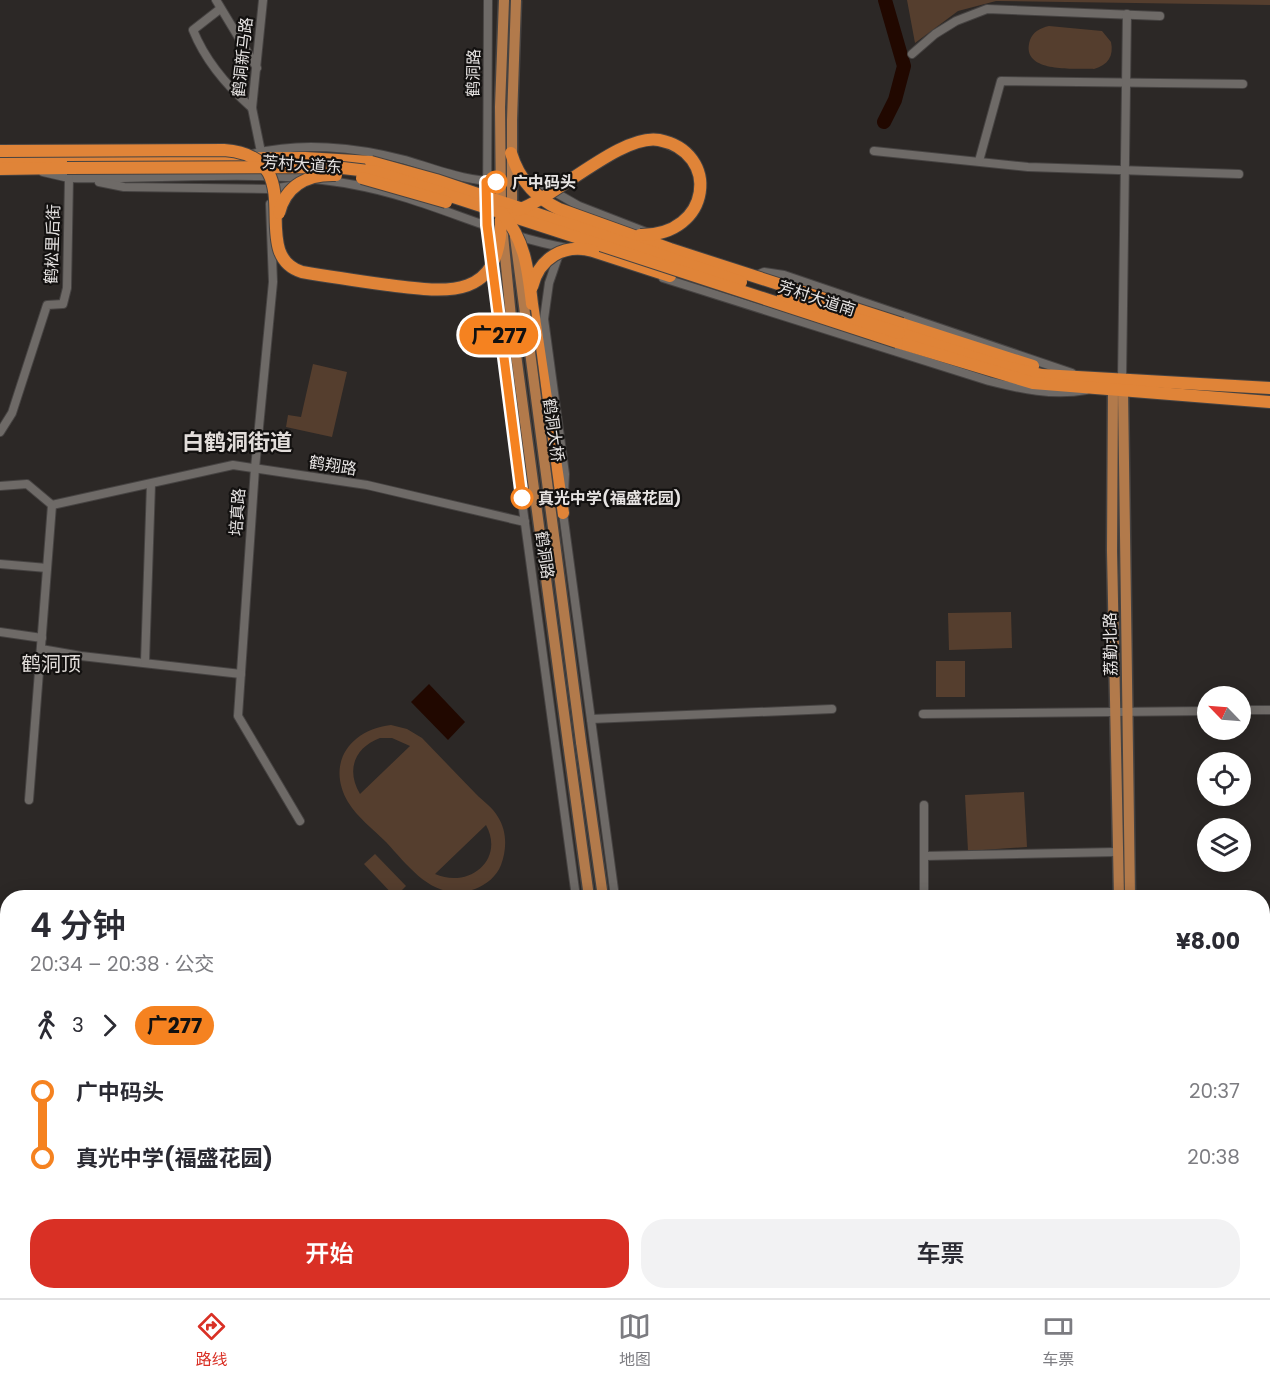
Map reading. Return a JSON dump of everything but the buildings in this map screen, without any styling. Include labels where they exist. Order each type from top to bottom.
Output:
[{"type":"highway","points":[[487,207],[510,211],[526,207],[635,142],[654,139],[673,144],[686,154],[696,171],[700,190],[695,210],[672,231],[655,235],[630,235]]},
{"type":"highway","points":[[0,151],[224,150],[242,153],[261,163],[273,181],[277,235],[281,255],[296,271],[448,291],[470,284],[489,268],[499,248],[501,219]]},
{"type":"highway","points":[[511,153],[524,182],[548,203],[899,333]]},
{"type":"highway","name":"芳村大道东","points":[[0,160],[332,158],[370,162],[465,189]]},
{"type":"highway","name":"芳村大道东","points":[[0,169],[31,169],[68,173],[345,168],[388,175],[528,221]]},
{"type":"highway","points":[[277,235],[280,208],[288,193],[304,180],[321,175],[374,180],[474,210],[528,221]]},
{"type":"highway","points":[[465,189],[495,206],[516,233],[525,254],[563,513]]},
{"type":"highway","name":"芳村大道南","points":[[465,189],[1017,370],[1042,375],[1081,376],[1119,386],[1270,402]]},
{"type":"highway","name":"芳村大道南","points":[[528,221],[757,296],[899,333],[1023,381],[1099,388],[1119,386],[1270,388]]},
{"type":"highway","points":[[532,304],[533,285],[542,265],[560,251],[578,248],[677,278],[757,296]]},
{"type":"main road","name":"鹤洞大桥","points":[[504,0],[500,117],[501,219],[511,317],[588,890]]},
{"type":"main road","name":"鹤洞大桥","points":[[516,0],[511,153],[512,217],[602,890]]},
{"type":"main road","name":"荔勤北路","points":[[1119,386],[1130,890]]},
{"type":"main road","name":"荔勤北路","points":[[1119,386],[1114,712],[1119,890]]},
{"type":"street","points":[[216,0],[257,68]]},
{"type":"street","name":"鹤洞新马路","points":[[261,152],[252,108],[263,0]]},
{"type":"street","name":"鹤洞路","points":[[488,0],[487,225],[575,890]]},
{"type":"street","points":[[220,9],[194,30],[200,47],[236,94],[252,108]]},
{"type":"street","points":[[912,54],[935,34],[956,21],[987,9],[1160,16]]},
{"type":"street","points":[[1119,386],[1127,14]]},
{"type":"street","points":[[979,161],[1001,81],[1243,84]]},
{"type":"street","name":"芳村大道东","points":[[239,158],[261,152],[310,148],[368,152],[486,182],[532,181],[579,207]]},
{"type":"street","points":[[874,151],[1028,167],[1239,174]]},
{"type":"street","name":"芳村大道东","points":[[68,173],[84,178],[259,177],[323,181],[385,192],[538,243],[562,248]]},
{"type":"street","name":"鹤松里后街","points":[[0,432],[12,413],[47,305],[63,304],[67,288],[68,173]]},
{"type":"street","points":[[84,178],[124,187],[270,189],[323,181]]},
{"type":"street","name":"培真路","points":[[270,189],[273,282],[255,468],[238,716],[300,821]]},
{"type":"street","name":"鹤洞路","points":[[579,207],[549,283],[544,319],[565,474],[563,513],[614,890]]},
{"type":"street","name":"芳村大道南","points":[[579,207],[650,233],[665,243],[683,264],[690,268],[735,283],[764,272],[784,275],[1081,376]]},
{"type":"street","name":"芳村大道南","points":[[562,248],[745,302],[1000,384],[1038,391],[1072,393],[1099,388]]},
{"type":"street","points":[[745,281],[741,292],[745,302]]},
{"type":"street","name":"鹤翔路","points":[[52,505],[233,465],[367,485],[525,522]]},
{"type":"street","points":[[0,486],[27,484],[52,505],[29,800]]},
{"type":"street","points":[[145,662],[151,484]]},
{"type":"street","points":[[528,545],[534,535],[546,528],[557,528],[567,536]]},
{"type":"street","points":[[0,564],[47,568]]},
{"type":"street","points":[[0,632],[42,638]]},
{"type":"street","points":[[41,649],[81,656],[241,674]]},
{"type":"street","points":[[591,719],[832,709]]},
{"type":"street","points":[[1251,710],[1270,710]]},
{"type":"street","points":[[923,714],[1197,711]]},
{"type":"street","points":[[924,805],[924,890]]},
{"type":"street","points":[[924,856],[1117,852]]},
{"type":"shaded area","points":[[907,0],[1270,0],[1270,5],[996,1],[958,11],[915,43]]},
{"type":"shaded area","points":[[1049,26],[1102,31],[1111,42],[1111,56],[1103,65],[1094,69],[1051,67],[1041,64],[1033,59],[1029,51],[1030,40],[1037,31]]},
{"type":"shaded area","points":[[313,364],[347,372],[332,437],[286,427],[288,415],[301,417]]},
{"type":"shaded area","points":[[1011,612],[1012,648],[949,650],[948,613]]},
{"type":"shaded area","points":[[936,661],[965,661],[965,697],[936,697]]},
{"type":"shaded area","points":[[429,684],[465,722],[448,740],[411,702]]},
{"type":"shaded area","points":[[391,725],[407,729],[422,738],[496,814],[504,834],[504,853],[499,869],[487,883],[470,890],[445,890],[425,881],[352,808],[342,788],[341,762],[353,742],[363,734]],"holes":[[[380,738],[392,738],[410,746],[360,794],[354,777],[355,761],[371,742]],[[486,825],[491,838],[491,850],[487,860],[471,874],[460,878],[448,878],[435,874]]]},
{"type":"shaded area","points":[[1024,792],[1027,847],[968,851],[965,795]]},
{"type":"shaded area","points":[[375,854],[406,886],[402,890],[388,890],[364,864]]},
{"type":"waterway","points":[[884,122],[895,100],[904,66],[885,0]]},
{"type":"bus line","name":"广277","points":[[496,182],[486,182],[487,225],[496,311],[522,498]]},
{"type":"place","name":"广中码头","points":[[496,182]]},
{"type":"place","name":"真光中学(福盛花园)","points":[[522,498]]},
{"type":"district","name":"白鹤洞街道","points":[[237,442]]},
{"type":"district","name":"鹤洞顶","points":[[51,664]]}]
